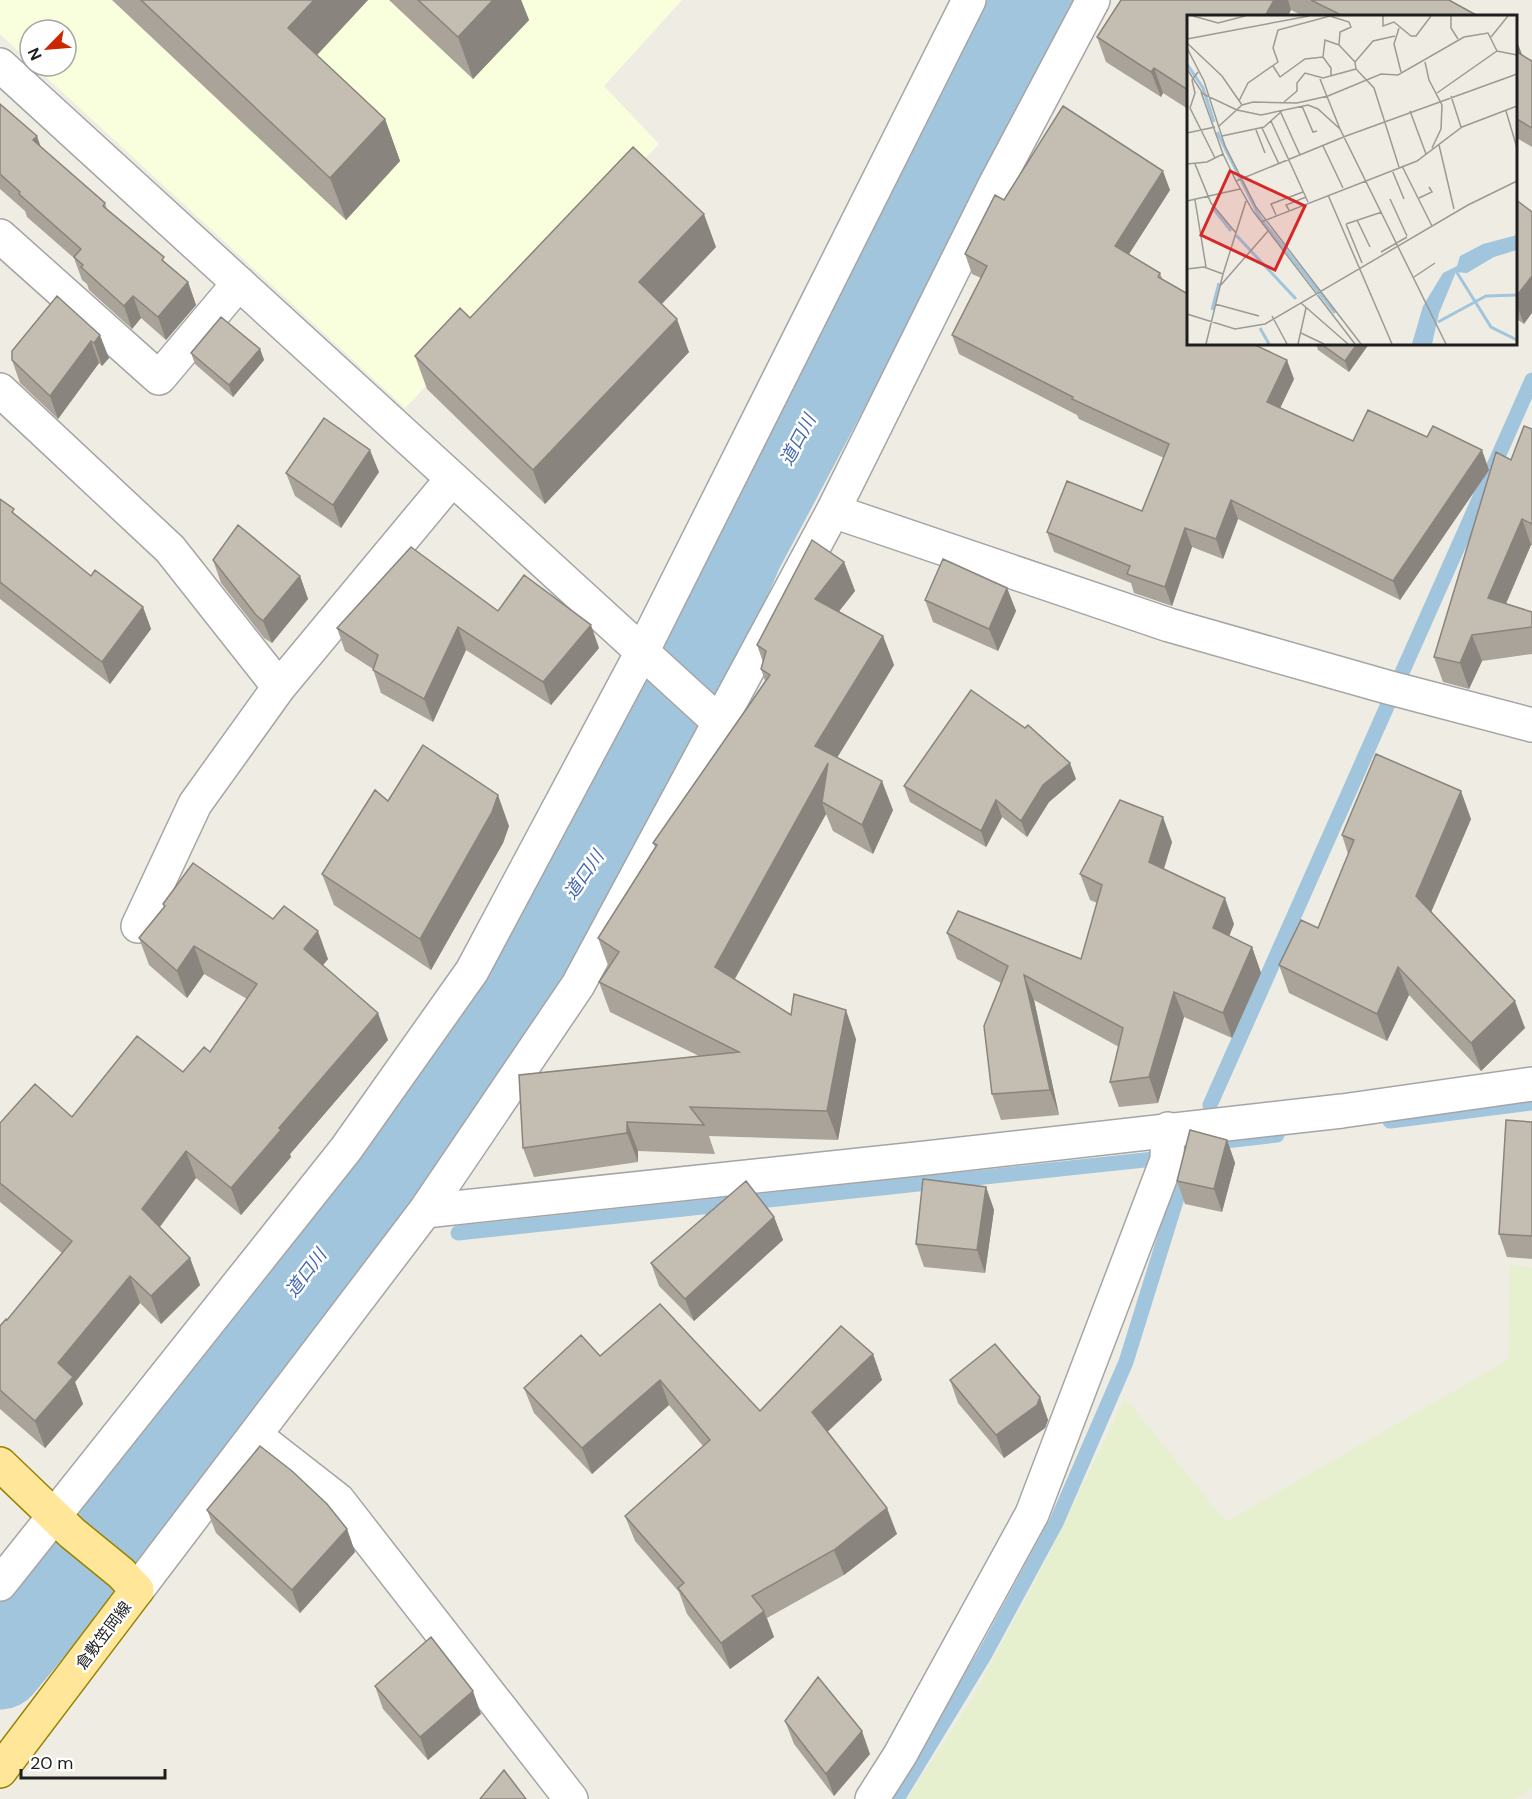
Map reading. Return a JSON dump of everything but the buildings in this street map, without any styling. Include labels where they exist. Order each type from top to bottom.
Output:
[{"type":"main road","name":"倉敷笠岡線","points":[[0,1464],[129,1582],[0,1771]]},
{"type":"street","points":[[0,1584],[63,1524],[346,1149],[472,971],[643,654],[969,0]]},
{"type":"street","points":[[129,1582],[256,1436],[425,1212],[578,985],[833,511],[994,187],[1093,0]]},
{"type":"street","points":[[0,65],[718,721]]},
{"type":"street","points":[[0,236],[159,378],[238,283]]},
{"type":"street","points":[[0,390],[170,549],[279,687]]},
{"type":"street","points":[[138,926],[195,804],[279,687],[452,479]]},
{"type":"street","points":[[833,511],[1169,626],[1532,725]]},
{"type":"street","points":[[425,1212],[914,1160],[1168,1129],[1342,1111],[1532,1084]]},
{"type":"street","points":[[872,1799],[900,1755],[1032,1514],[1167,1160],[1168,1129]]},
{"type":"street","points":[[256,1436],[338,1500],[572,1799]]},
{"type":"shaded area","points":[[0,0],[682,0],[604,86],[659,144],[405,408],[47,78],[78,78],[78,18],[18,18],[18,51],[0,34]]},
{"type":"shaded area","points":[[1510,1265],[1532,1268],[1532,1788],[1515,1799],[907,1799],[972,1699],[1049,1555],[1125,1398],[1226,1522],[1508,1360]]},
{"type":"waterway","name":"道口川","points":[[0,1666],[138,1499],[357,1204],[624,817],[740,550],[1031,0]]},
{"type":"waterway","points":[[1210,1105],[1532,380]]},
{"type":"waterway","points":[[1390,1121],[1532,1103]]},
{"type":"waterway","points":[[1208,1143],[1277,1135]]},
{"type":"waterway","points":[[458,1233],[1154,1159]]},
{"type":"waterway","points":[[897,1799],[985,1654],[1056,1523],[1126,1362],[1185,1172]]},
{"type":"waterway","points":[[357,1204],[384,1226]]}]
